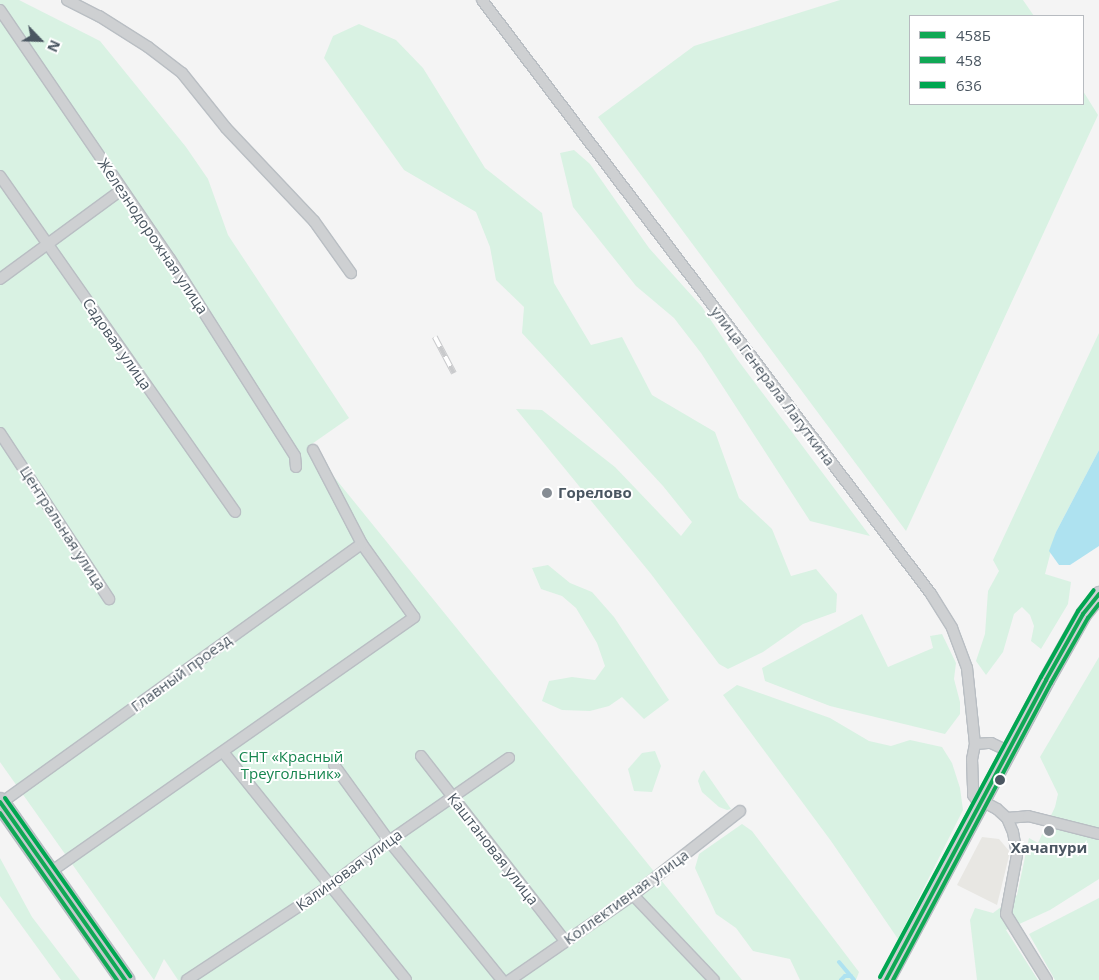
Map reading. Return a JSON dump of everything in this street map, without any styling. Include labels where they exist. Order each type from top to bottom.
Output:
[{"type":"highway","points":[[0,803],[125,980]]},
{"type":"main road","points":[[886,980],[1083,614],[1099,594]]},
{"type":"street","points":[[67,0],[99,16],[140,42],[182,73],[226,128],[314,221],[351,273]]},
{"type":"street","name":"улица Генерала Лагуткина","points":[[482,0],[931,594],[952,628],[967,668],[975,744],[972,759],[973,795],[981,803]]},
{"type":"street","name":"Железнодорожная улица","points":[[0,10],[170,259],[295,456],[296,467]]},
{"type":"street","name":"Садовая улица","points":[[0,176],[235,512]]},
{"type":"street","points":[[0,279],[122,190]]},
{"type":"street","name":"Центральная улица","points":[[0,433],[109,598]]},
{"type":"street","points":[[49,873],[414,617],[362,544],[313,450]]},
{"type":"street","name":"Главный проезд","points":[[0,803],[362,544]]},
{"type":"street","points":[[975,744],[991,743],[1008,751]]},
{"type":"street","points":[[223,752],[332,885],[406,980]]},
{"type":"street","name":"Каштановая улица","points":[[421,756],[566,942]]},
{"type":"street","name":"Калиновая улица","points":[[188,980],[332,885],[390,840],[509,758]]},
{"type":"street","points":[[334,765],[390,840],[502,980]]},
{"type":"street","points":[[981,803],[997,809],[1007,818],[1013,832],[1017,855],[1006,914],[1047,980]]},
{"type":"street","name":"Коллективная улица","points":[[510,980],[632,895],[740,811]]},
{"type":"street","points":[[1007,818],[1028,816],[1099,834]]},
{"type":"street","points":[[632,895],[714,980]]},
{"type":"shaded area","points":[[982,837],[999,839],[1010,852],[997,905],[957,885]]},
{"type":"green space","name":"СНТ «Красный Треугольник»","points":[[0,0],[19,0],[100,41],[186,147],[208,179],[228,235],[349,418],[309,446],[742,980],[178,980],[164,959],[154,980],[0,762]]},
{"type":"green space","points":[[840,0],[1023,0],[1033,15],[909,15],[909,105],[1084,105],[1084,93],[1098,115],[906,531],[598,117],[694,46]]},
{"type":"green space","points":[[359,24],[396,40],[423,68],[485,168],[542,213],[554,283],[591,345],[622,337],[652,395],[715,432],[739,498],[772,529],[791,576],[816,569],[837,594],[836,612],[803,624],[763,652],[728,669],[719,664],[651,574],[516,409],[542,410],[615,467],[681,536],[692,522],[663,486],[522,333],[524,307],[496,280],[490,247],[476,212],[404,170],[324,58],[333,36]]},
{"type":"green space","points":[[574,150],[590,164],[649,248],[702,307],[737,359],[870,536],[810,521],[701,353],[674,318],[636,286],[573,207],[560,153]]},
{"type":"green space","points":[[1099,333],[1099,450],[1056,532],[1045,574],[1071,582],[1068,604],[1041,649],[1031,641],[1034,626],[1030,615],[1022,607],[1014,614],[1003,652],[986,675],[976,661],[985,634],[988,591],[999,571],[993,560]]},
{"type":"green space","points":[[548,565],[570,583],[592,592],[614,617],[669,700],[644,719],[622,697],[609,706],[590,711],[562,710],[542,701],[549,681],[572,677],[595,680],[605,666],[597,643],[576,608],[562,596],[541,589],[532,568]]},
{"type":"green space","points":[[862,614],[888,667],[933,648],[930,636],[942,634],[956,663],[954,679],[960,702],[960,714],[945,734],[830,706],[765,681],[762,668]]},
{"type":"green space","points":[[1099,657],[1099,879],[1050,910],[1006,930],[1038,980],[977,980],[970,920],[975,908],[993,913],[1017,895],[1029,838],[1038,843],[1055,807],[1058,794],[1040,757]]},
{"type":"green space","points":[[737,685],[830,718],[869,741],[891,746],[910,740],[942,747],[952,763],[960,788],[963,810],[898,939],[831,841],[723,695]]},
{"type":"green space","points":[[655,751],[661,766],[652,792],[634,791],[628,769],[642,753]]},
{"type":"green space","points":[[704,770],[731,809],[727,810],[719,807],[702,792],[698,781]]},
{"type":"green space","points":[[742,824],[752,831],[859,972],[856,980],[800,980],[790,959],[753,951],[736,928],[716,914],[695,868],[699,854]]},
{"type":"green space","points":[[0,858],[32,917],[80,980],[61,980],[0,896]]},
{"type":"green space","points":[[1099,898],[1099,980],[1055,980],[1029,934]]},
{"type":"water","points":[[1099,450],[1099,546],[1070,565],[1059,565],[1049,551],[1056,532]]},
{"type":"waterway","points":[[839,962],[854,980]]},
{"type":"waterway","points":[[841,980],[845,976],[851,976]]},
{"type":"railway","points":[[435,337],[454,373]]},
{"type":"transit line","name":"636","points":[[880,977],[1041,677],[1078,611],[1094,590]]},
{"type":"transit line","name":"458Б","points":[[886,980],[1046,680],[1083,614],[1099,594]]},
{"type":"transit line","name":"458","points":[[893,980],[1051,683],[1088,618],[1099,604]]},
{"type":"transit line","name":"636","points":[[5,798],[130,976]]},
{"type":"transit line","name":"458Б","points":[[0,802],[125,980]]},
{"type":"transit line","name":"458","points":[[0,813],[117,980]]},
{"type":"place","name":"Горелово","points":[[547,493]]},
{"type":"place","name":"Хачапури","points":[[1049,831]]}]
